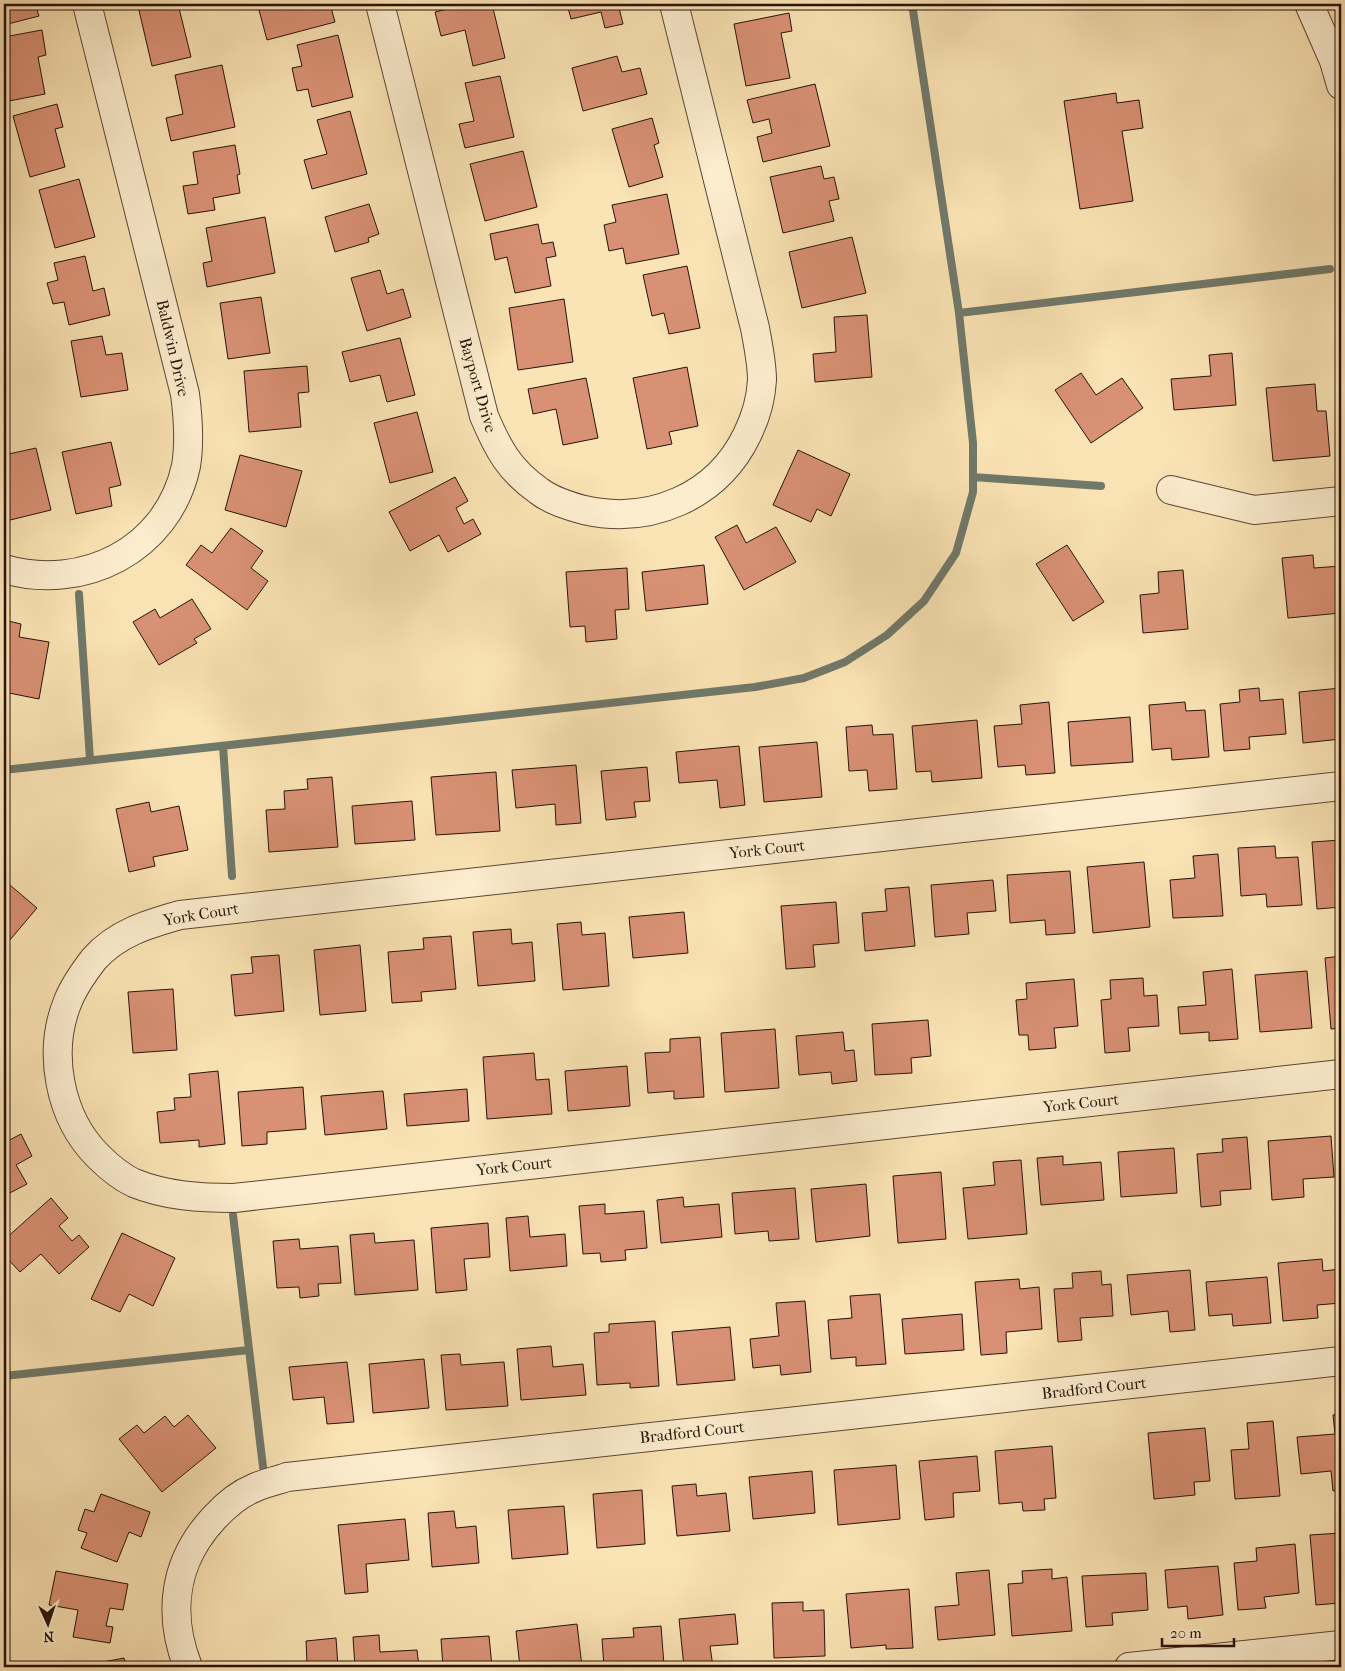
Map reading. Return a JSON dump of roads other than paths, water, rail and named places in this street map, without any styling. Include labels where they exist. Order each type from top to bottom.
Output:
[{"type":"street","name":"Baldwin Drive","points":[[4,569],[41,576],[69,575],[112,562],[143,540],[155,528],[175,496],[186,466],[188,418],[185,394],[87,4]]},
{"type":"street","name":"Bayport Drive","points":[[380,4],[484,416],[496,446],[514,470],[540,492],[566,505],[597,513],[629,515],[663,508],[693,495],[714,481],[730,464],[741,447],[751,426],[758,404],[762,381],[760,354],[755,328],[674,4]]},
{"type":"street","points":[[1309,4],[1339,69]]},
{"type":"street","points":[[1171,490],[1254,510],[1341,501]]},
{"type":"street","name":"York Court","points":[[1341,786],[180,915],[147,924],[118,938],[96,958],[80,978],[68,1001],[60,1028],[58,1054],[60,1080],[65,1103],[73,1123],[88,1146],[107,1165],[132,1182],[163,1192],[198,1198],[234,1198],[1341,1074]]},
{"type":"street","name":"Bradford Court","points":[[188,1667],[183,1656],[176,1607],[179,1579],[187,1556],[200,1532],[224,1507],[253,1488],[287,1477],[1341,1361]]},
{"type":"street","points":[[1129,1667],[1341,1645]]},
{"type":"waterway","points":[[4,770],[755,687],[804,678],[845,662],[887,635],[924,601],[956,553],[973,492],[973,443],[959,313],[912,4]]},
{"type":"waterway","points":[[959,313],[1330,269]]},
{"type":"waterway","points":[[973,477],[1101,486]]},
{"type":"waterway","points":[[79,594],[90,760]]},
{"type":"waterway","points":[[223,746],[232,876]]},
{"type":"waterway","points":[[233,1215],[263,1467]]},
{"type":"waterway","points":[[4,1376],[249,1350]]}]
